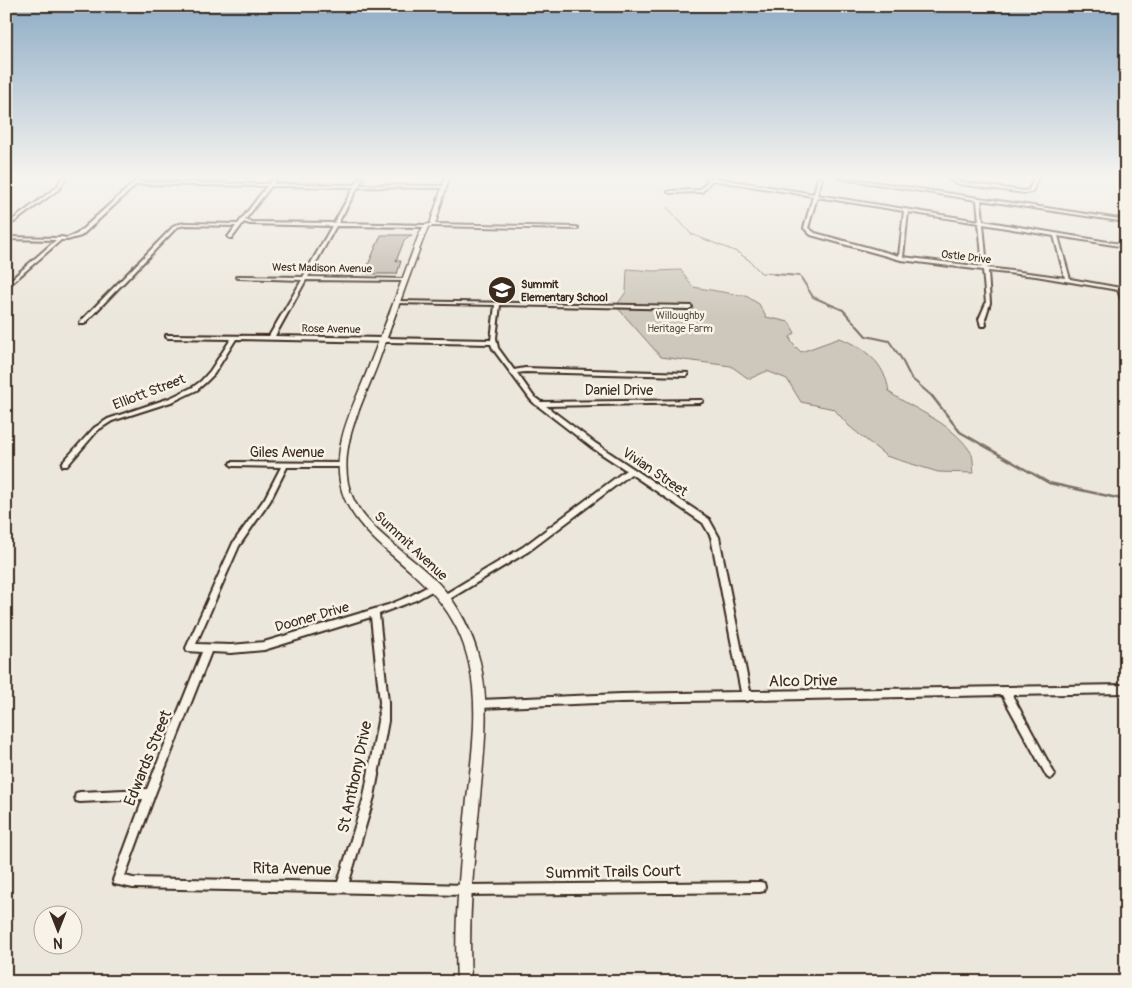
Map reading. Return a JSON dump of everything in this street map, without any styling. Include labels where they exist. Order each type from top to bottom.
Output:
[{"type":"street","points":[[6,238],[69,238],[83,233],[93,224]]},
{"type":"street","points":[[271,338],[336,224]]},
{"type":"street","points":[[346,224],[576,228]]},
{"type":"street","name":"Ostle Drive","points":[[808,224],[808,231],[901,259],[1068,280],[1123,289]]},
{"type":"street","points":[[901,259],[905,224]]},
{"type":"street","points":[[981,224],[988,303],[982,319],[983,324]]},
{"type":"street","points":[[988,224],[1126,246]]},
{"type":"street","points":[[82,323],[175,227],[179,225],[239,225]]},
{"type":"street","points":[[230,237],[239,225]]},
{"type":"street","name":"Summit Avenue","points":[[429,225],[405,280],[352,422],[345,444],[342,465],[346,490],[357,513],[386,546],[434,586],[445,598],[465,633],[478,674],[480,704],[462,957],[464,982]]},
{"type":"street","points":[[1056,235],[1068,280]]},
{"type":"street","points":[[7,285],[61,238]]},
{"type":"street","name":"West Madison Avenue","points":[[238,277],[405,280]]},
{"type":"street","points":[[1123,289],[1126,306]]},
{"type":"street","points":[[397,302],[689,307]]},
{"type":"street","points":[[493,342],[498,304]]},
{"type":"street","name":"Rose Avenue","points":[[168,336],[493,342]]},
{"type":"street","name":"Elliott Street","points":[[65,464],[102,425],[110,420],[177,396],[201,384],[209,376],[234,338]]},
{"type":"street","name":"Vivian Street","points":[[493,342],[538,404],[630,471],[706,521],[712,529],[747,697]]},
{"type":"street","points":[[515,372],[525,370],[686,374]]},
{"type":"street","name":"Daniel Drive","points":[[538,404],[700,401]]},
{"type":"street","name":"Giles Avenue","points":[[233,464],[342,465]]},
{"type":"street","name":"Dooner Drive","points":[[285,465],[268,499],[236,544],[190,648],[231,649],[264,646],[375,613],[413,598],[434,586]]},
{"type":"street","points":[[445,598],[526,549],[630,471]]},
{"type":"street","name":"St Anthony Drive","points":[[342,886],[368,797],[383,721],[384,702],[375,613]]},
{"type":"street","name":"Edwards Street","points":[[118,880],[208,648]]},
{"type":"street","name":"Alco Drive","points":[[480,704],[621,698],[1126,689]]},
{"type":"street","points":[[1005,692],[1050,774]]},
{"type":"street","points":[[80,798],[150,794]]},
{"type":"street","name":"Rita Avenue","points":[[118,880],[133,883],[466,890]]},
{"type":"street","name":"Summit Trails Court","points":[[466,890],[760,887]]},
{"type":"green space","name":"Willoughby Heritage Farm","points":[[627,269],[681,270],[693,287],[746,296],[759,304],[766,317],[789,322],[795,333],[790,337],[792,343],[801,352],[840,338],[858,347],[879,365],[887,382],[889,392],[943,425],[962,441],[971,453],[974,473],[938,472],[886,456],[849,426],[834,409],[801,402],[787,379],[767,371],[749,379],[731,366],[661,357],[616,306],[626,292]]},
{"type":"building","points":[[381,235],[412,235],[404,241],[396,261],[401,261],[397,274],[364,274]]},
{"type":"waterway","points":[[682,224],[691,234],[737,252],[749,260],[761,273],[791,275]]},
{"type":"waterway","points":[[774,274],[800,276],[813,297],[843,310],[866,336],[889,341],[901,358],[911,378],[932,396]]},
{"type":"waterway","points":[[932,396],[960,432],[1049,483],[1126,500]]},
{"type":"place","name":"Summit Elementary School","points":[[502,290]]}]
